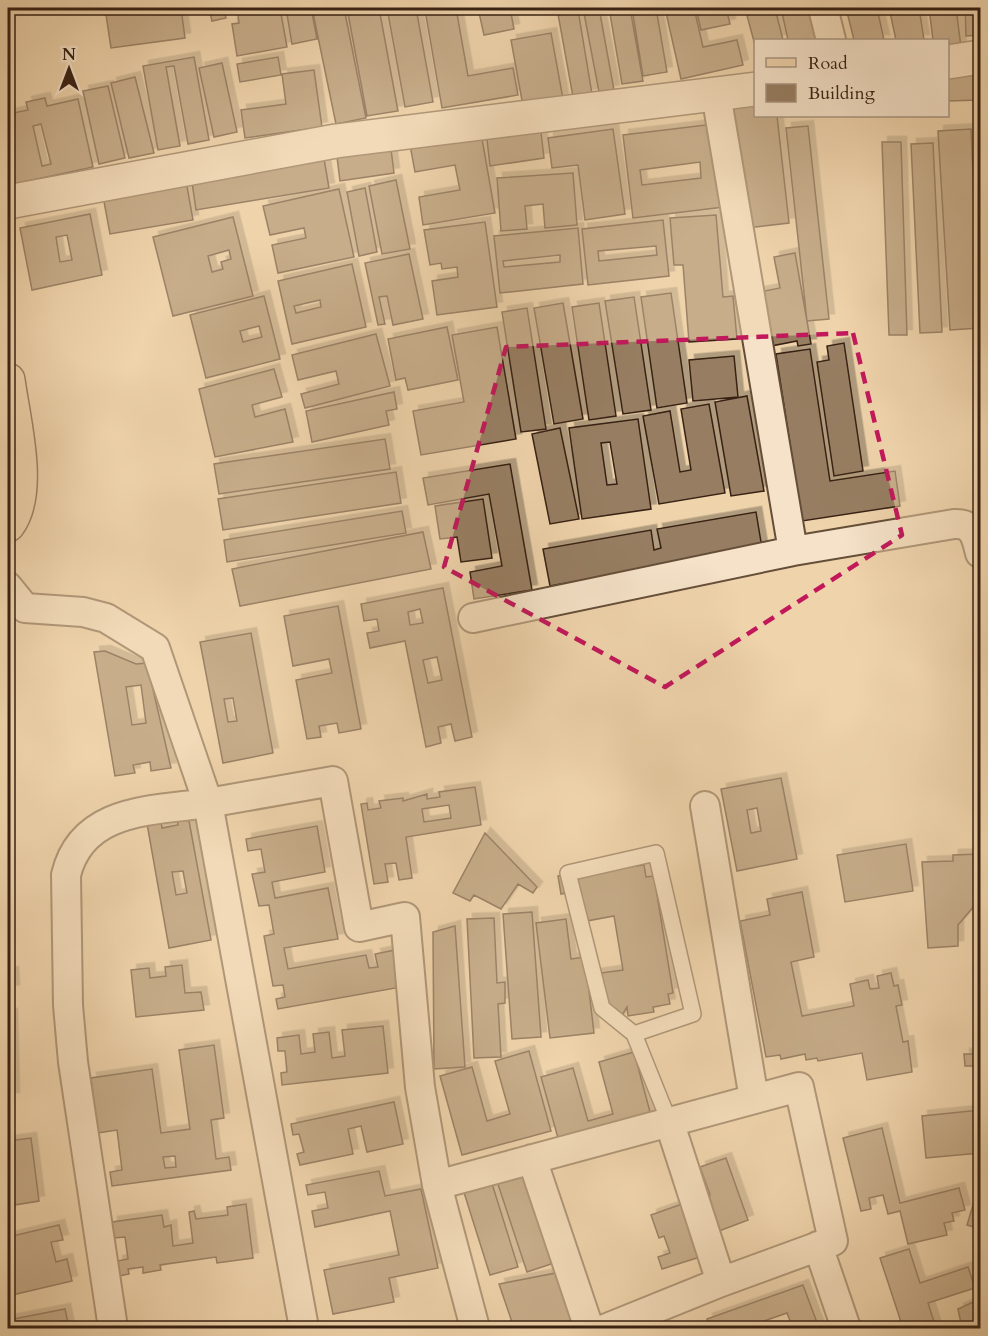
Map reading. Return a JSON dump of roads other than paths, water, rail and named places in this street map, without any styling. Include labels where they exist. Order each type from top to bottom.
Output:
[{"type":"main road","points":[[8,380],[22,480],[8,525]]},
{"type":"street","points":[[823,8],[831,39]]},
{"type":"street","points":[[949,62],[981,57]]},
{"type":"street","points":[[8,202],[336,141],[754,89]]},
{"type":"street","points":[[716,94],[793,551]]},
{"type":"street","points":[[473,618],[793,551],[964,523],[974,530],[981,553]]},
{"type":"street","points":[[8,587],[25,608],[83,612],[106,618],[155,648],[208,803],[304,1329]]},
{"type":"street","points":[[113,1329],[73,1062],[68,1005],[66,874],[70,856],[81,841],[98,826],[128,814],[208,803],[333,781],[359,927],[405,917],[420,1087],[437,1185],[475,1329]]},
{"type":"street","points":[[705,806],[754,1099]]},
{"type":"street","points":[[437,1185],[799,1087],[833,1241],[721,1282],[607,1329]]},
{"type":"street","points":[[669,1121],[721,1282]]},
{"type":"street","points":[[532,1159],[589,1329]]},
{"type":"street","points":[[818,1246],[846,1329]]},
{"type":"lane","points":[[634,1034],[693,1014],[656,853],[568,873],[602,1008],[634,1034],[669,1121]]}]
